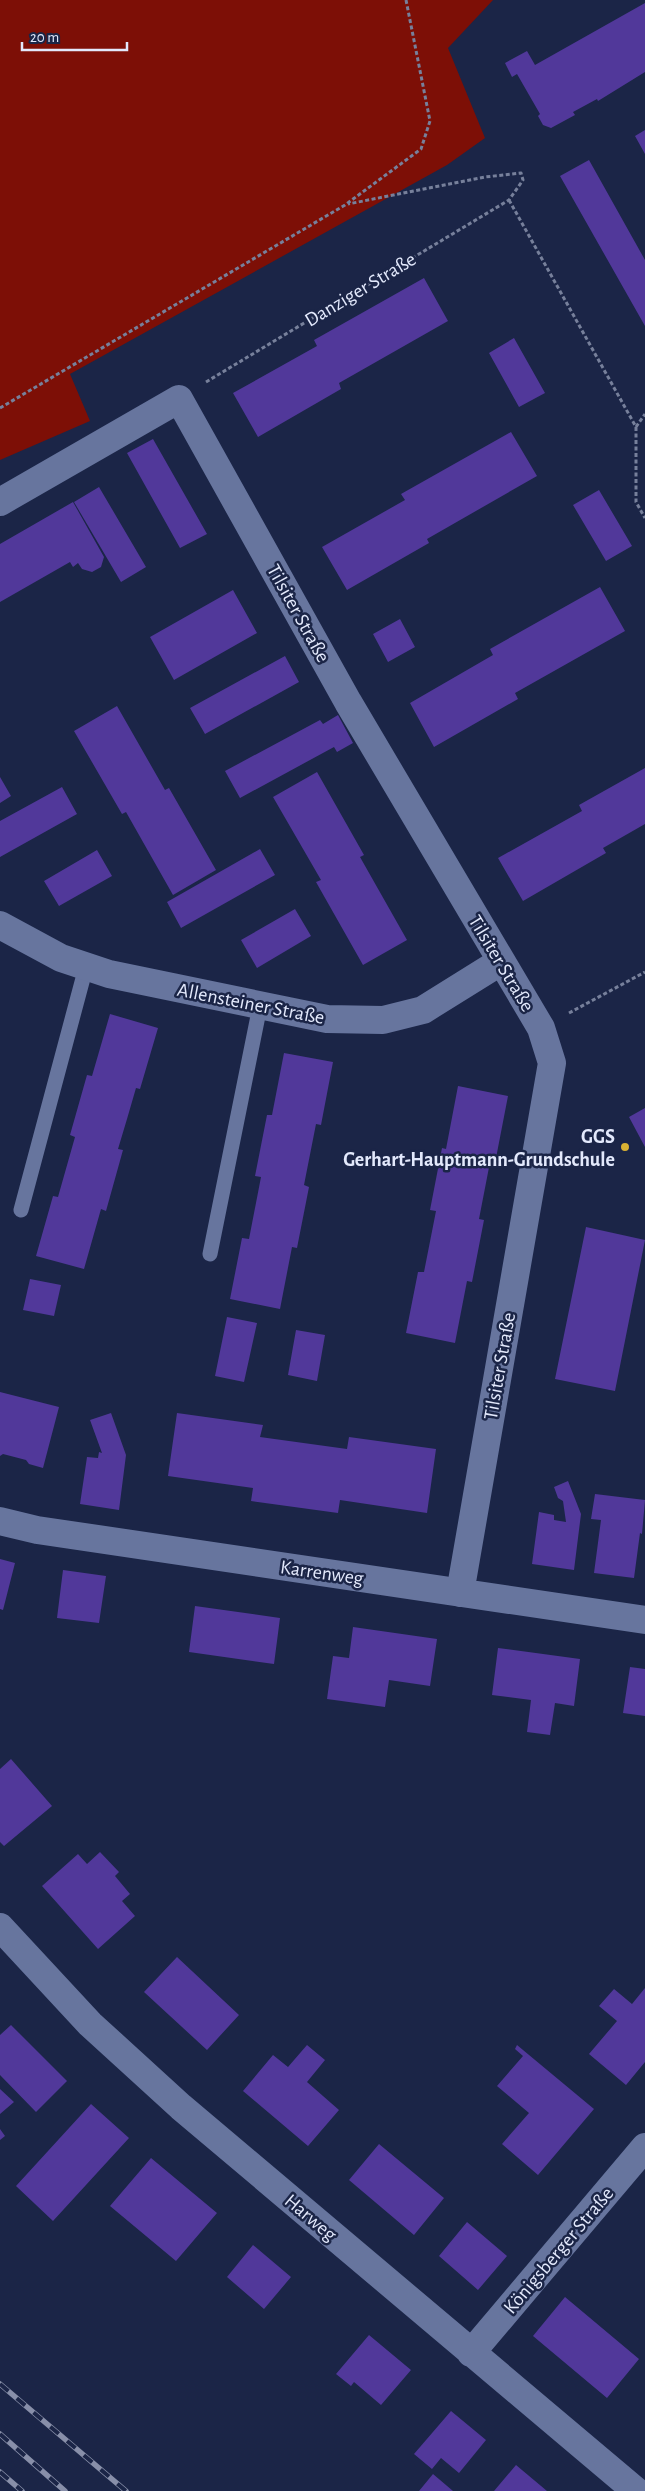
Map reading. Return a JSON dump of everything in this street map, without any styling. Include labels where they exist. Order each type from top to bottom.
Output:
[{"type":"street","name":"Tilsiter Straße","points":[[0,502],[179,399],[348,702],[500,962],[541,1028],[552,1063],[460,1593]]},
{"type":"street","name":"Allensteiner Straße","points":[[0,926],[61,958],[109,974],[327,1019],[383,1020],[423,1010],[500,962]]},
{"type":"street","name":"Karrenweg","points":[[0,1520],[37,1530],[645,1620]]},
{"type":"street","name":"Harweg","points":[[0,1927],[90,2024],[181,2107],[636,2491]]},
{"type":"street","name":"Königsberger Straße","points":[[471,2353],[645,2147]]},
{"type":"lane","points":[[20,1210],[86,967]]},
{"type":"lane","points":[[210,1254],[260,1006]]},
{"type":"path","points":[[0,408],[345,205],[421,149],[430,121],[406,0]]},
{"type":"path","points":[[345,205],[484,177],[521,173],[523,180],[509,200],[636,427],[636,502],[645,518]]},
{"type":"path","name":"Danziger Straße","points":[[210,379],[509,200]]},
{"type":"path","points":[[636,427],[645,414]]},
{"type":"path","points":[[541,1028],[645,972]]},
{"type":"shaded area","points":[[0,0],[493,0],[448,48],[485,138],[447,165],[70,374],[90,421],[0,460]]},
{"type":"building","points":[[645,3],[645,72],[598,101],[597,99],[573,112],[575,115],[551,128],[543,125],[538,116],[540,114],[517,74],[512,77],[505,63],[527,51],[535,65]]},
{"type":"building","points":[[645,130],[645,154],[635,136]]},
{"type":"building","points":[[589,160],[645,260],[645,326],[560,176]]},
{"type":"building","points":[[424,278],[448,321],[339,383],[341,389],[258,437],[233,393],[317,346],[314,340]]},
{"type":"building","points":[[514,338],[545,393],[519,407],[489,353]]},
{"type":"building","points":[[511,432],[537,476],[427,539],[429,543],[347,590],[322,547],[405,500],[401,494]]},
{"type":"building","points":[[153,439],[207,534],[180,548],[127,453]]},
{"type":"building","points":[[99,487],[146,567],[121,582],[74,502]]},
{"type":"building","points":[[599,490],[632,546],[606,561],[573,505]]},
{"type":"building","points":[[73,502],[104,557],[101,567],[92,572],[82,569],[78,563],[73,567],[70,562],[0,602],[0,544]]},
{"type":"building","points":[[600,587],[625,631],[515,693],[518,699],[434,747],[410,703],[493,655],[490,649]]},
{"type":"building","points":[[233,590],[257,633],[174,680],[150,637]]},
{"type":"building","points":[[400,619],[415,647],[388,662],[373,634]]},
{"type":"building","points":[[285,656],[299,682],[205,734],[190,708]]},
{"type":"building","points":[[117,706],[165,790],[169,788],[216,870],[173,895],[126,812],[122,814],[74,731]]},
{"type":"building","points":[[338,715],[353,743],[337,752],[334,747],[240,798],[225,771],[320,720],[323,724]]},
{"type":"building","points":[[645,768],[645,824],[603,848],[606,853],[523,901],[498,858],[582,811],[579,805]]},
{"type":"building","points":[[317,772],[364,855],[360,857],[407,940],[363,965],[316,882],[321,880],[273,797]]},
{"type":"building","points":[[0,777],[11,796],[0,803]]},
{"type":"building","points":[[62,787],[77,814],[0,857],[0,821]]},
{"type":"building","points":[[260,849],[275,875],[181,928],[167,902]]},
{"type":"building","points":[[97,850],[112,876],[59,906],[44,881]]},
{"type":"building","points":[[295,909],[311,936],[257,968],[241,940]]},
{"type":"building","points":[[110,1014],[158,1028],[140,1089],[136,1088],[118,1149],[123,1150],[106,1211],[101,1209],[84,1269],[36,1256],[53,1196],[58,1197],[75,1137],[70,1135],[87,1075],[92,1076]]},
{"type":"building","points":[[284,1053],[333,1062],[321,1125],[316,1124],[304,1185],[309,1187],[297,1248],[292,1247],[280,1309],[230,1299],[242,1238],[249,1239],[261,1177],[255,1176],[267,1115],[272,1115]]},
{"type":"building","points":[[458,1086],[508,1096],[496,1158],[491,1157],[479,1219],[484,1220],[472,1282],[467,1281],[455,1343],[406,1333],[418,1272],[424,1272],[436,1211],[430,1210],[442,1148],[446,1149]]},
{"type":"building","points":[[645,1108],[645,1147],[629,1117]]},
{"type":"building","points":[[586,1227],[645,1240],[615,1391],[555,1379]]},
{"type":"building","points":[[30,1279],[61,1285],[54,1316],[23,1310]]},
{"type":"building","points":[[227,1317],[257,1323],[244,1382],[215,1376]]},
{"type":"building","points":[[296,1330],[325,1335],[317,1381],[288,1375]]},
{"type":"building","points":[[0,1392],[59,1407],[43,1468],[29,1464],[26,1460],[3,1454],[0,1456]]},
{"type":"building","points":[[111,1413],[126,1455],[119,1510],[80,1504],[87,1457],[98,1458],[99,1452],[102,1453],[90,1420]]},
{"type":"building","points":[[177,1413],[263,1425],[260,1437],[347,1449],[349,1437],[436,1449],[427,1513],[340,1500],[338,1513],[251,1501],[253,1488],[168,1476]]},
{"type":"building","points":[[568,1481],[581,1514],[574,1570],[532,1564],[539,1512],[554,1515],[554,1520],[566,1522],[563,1501],[558,1498],[554,1487]]},
{"type":"building","points":[[595,1494],[645,1500],[642,1534],[640,1533],[634,1578],[594,1573],[601,1520],[591,1519]]},
{"type":"building","points":[[0,1559],[15,1563],[3,1610],[0,1609]]},
{"type":"building","points":[[63,1570],[106,1576],[99,1623],[57,1618]]},
{"type":"building","points":[[195,1606],[280,1618],[274,1664],[189,1652]]},
{"type":"building","points":[[353,1627],[437,1639],[430,1686],[389,1680],[385,1707],[327,1699],[333,1656],[349,1658]]},
{"type":"building","points":[[498,1648],[580,1659],[574,1706],[555,1703],[550,1735],[527,1732],[531,1700],[492,1695]]},
{"type":"building","points":[[630,1667],[645,1669],[645,1716],[623,1713]]},
{"type":"building","points":[[11,1759],[52,1806],[4,1846],[0,1842],[0,1769]]},
{"type":"building","points":[[100,1852],[119,1872],[115,1876],[130,1894],[122,1901],[135,1916],[98,1949],[42,1886],[78,1854],[87,1864]]},
{"type":"building","points":[[177,1957],[239,2015],[207,2050],[144,1992]]},
{"type":"building","points":[[645,1988],[645,2062],[626,2085],[589,2054],[617,2021],[599,2006],[614,1989],[632,2004]]},
{"type":"building","points":[[11,2025],[67,2081],[36,2112],[0,2075],[0,2035]]},
{"type":"building","points":[[307,2045],[325,2060],[307,2082],[339,2110],[308,2146],[243,2091],[273,2055],[288,2067]]},
{"type":"building","points":[[517,2045],[594,2109],[538,2175],[502,2144],[529,2113],[497,2086],[523,2056],[515,2049]]},
{"type":"building","points":[[0,2089],[14,2102],[0,2114]]},
{"type":"building","points":[[91,2104],[129,2138],[53,2221],[16,2186]]},
{"type":"building","points":[[0,2129],[5,2136],[0,2140]]},
{"type":"building","points":[[379,2144],[444,2198],[414,2235],[349,2180]]},
{"type":"building","points":[[151,2158],[217,2213],[176,2261],[110,2206]]},
{"type":"building","points":[[467,2222],[507,2256],[478,2290],[439,2256]]},
{"type":"building","points":[[253,2245],[291,2277],[264,2309],[227,2277]]},
{"type":"building","points":[[565,2297],[639,2359],[607,2398],[533,2336]]},
{"type":"building","points":[[369,2335],[411,2370],[381,2405],[354,2382],[351,2386],[336,2374]]},
{"type":"building","points":[[451,2411],[486,2440],[459,2473],[441,2458],[432,2469],[414,2454]]},
{"type":"building","points":[[516,2465],[547,2491],[494,2491]]},
{"type":"building","points":[[433,2474],[453,2491],[419,2491]]},
{"type":"railway","points":[[0,2384],[126,2491]]},
{"type":"railway","points":[[0,2434],[65,2491]]},
{"type":"railway","points":[[0,2472],[22,2491]]},
{"type":"place","name":"GGS Gerhart-Hauptmann-Grundschule","points":[[625,1147]]}]
